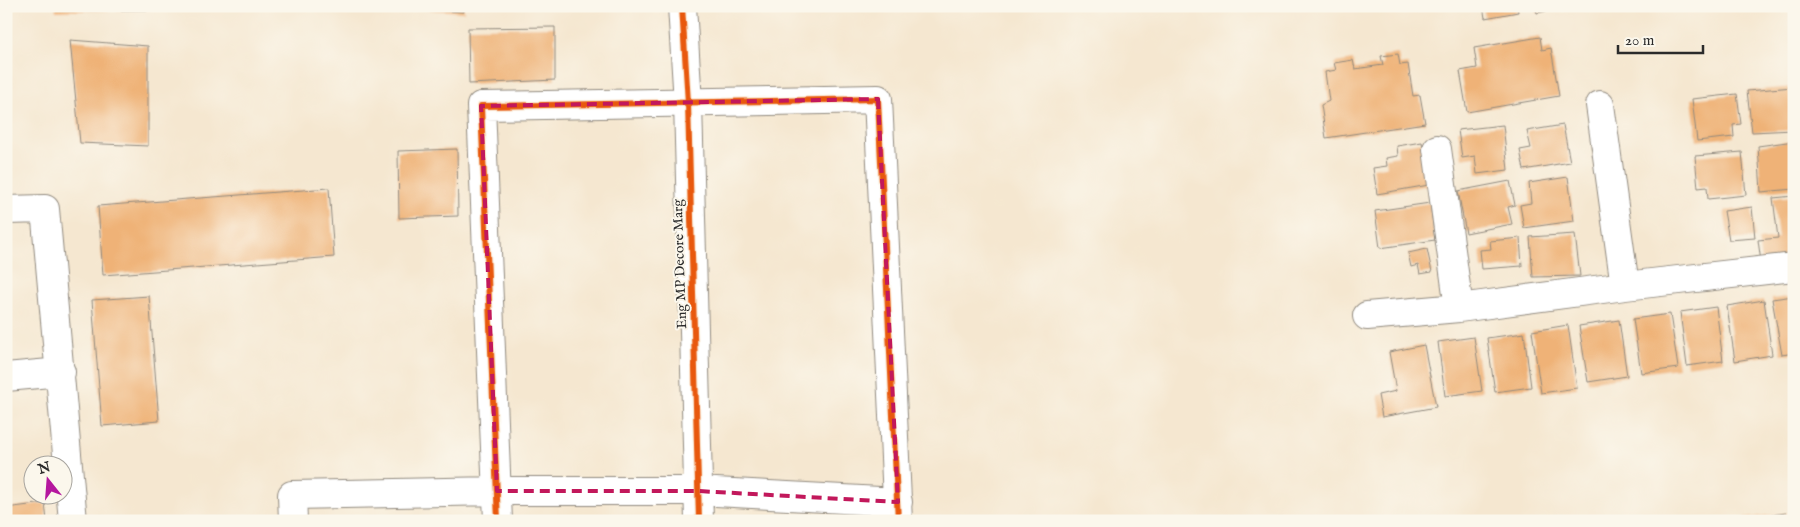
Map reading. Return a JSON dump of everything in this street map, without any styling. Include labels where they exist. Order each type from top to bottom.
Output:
[{"type":"street","name":"Eng MP Decore Marg","points":[[682,6],[688,102],[698,521]]},
{"type":"street","points":[[292,521],[292,495],[497,491],[698,491],[898,512],[878,99],[481,106],[497,491],[498,521]]},
{"type":"street","points":[[1600,105],[1625,286]]},
{"type":"street","points":[[1437,149],[1459,308]]},
{"type":"street","points":[[6,210],[45,209],[73,521]]},
{"type":"street","points":[[1367,316],[1459,308],[1625,286],[1794,267]]},
{"type":"street","points":[[6,377],[61,372]]},
{"type":"highlighted area","points":[[878,99],[898,502],[698,491],[497,491],[481,106]]},
{"type":"building","points":[[55,6],[151,6],[151,10],[56,11]]},
{"type":"building","points":[[399,6],[463,6],[464,12],[399,8]]},
{"type":"building","points":[[592,6],[636,6],[635,9],[592,8]]},
{"type":"building","points":[[1483,6],[1517,6],[1518,12],[1485,18]]},
{"type":"building","points":[[1535,6],[1567,6],[1567,7],[1537,13]]},
{"type":"building","points":[[555,27],[555,80],[469,84],[468,28]]},
{"type":"building","points":[[1540,37],[1542,50],[1551,48],[1559,96],[1467,112],[1460,71],[1477,68],[1474,48]]},
{"type":"building","points":[[70,40],[148,46],[148,146],[80,143]]},
{"type":"building","points":[[1398,54],[1400,65],[1408,64],[1413,96],[1420,95],[1425,123],[1326,138],[1321,105],[1329,101],[1325,72],[1336,70],[1334,63],[1353,60],[1355,69],[1383,65],[1381,56]]},
{"type":"building","points":[[1793,87],[1794,130],[1752,132],[1747,91]]},
{"type":"building","points":[[1737,94],[1741,124],[1733,125],[1734,137],[1697,141],[1692,99]]},
{"type":"building","points":[[1503,125],[1508,170],[1477,174],[1475,156],[1462,158],[1458,130]]},
{"type":"building","points":[[1563,125],[1570,162],[1524,170],[1520,150],[1531,148],[1527,131]]},
{"type":"building","points":[[1794,141],[1794,189],[1761,192],[1758,146]]},
{"type":"building","points":[[1422,142],[1429,185],[1377,194],[1373,168],[1387,166],[1386,158],[1398,156],[1397,146]]},
{"type":"building","points":[[457,149],[458,216],[399,218],[398,151]]},
{"type":"building","points":[[1742,152],[1746,195],[1708,199],[1707,187],[1698,188],[1695,156]]},
{"type":"building","points":[[1568,177],[1574,221],[1524,228],[1520,205],[1531,203],[1529,183]]},
{"type":"building","points":[[1510,181],[1515,205],[1508,207],[1512,224],[1466,233],[1458,191]]},
{"type":"building","points":[[329,188],[334,257],[103,275],[98,206]]},
{"type":"building","points":[[1794,196],[1794,258],[1761,262],[1758,240],[1778,238],[1773,198]]},
{"type":"building","points":[[1430,203],[1435,240],[1380,248],[1375,211]]},
{"type":"building","points":[[1752,207],[1755,238],[1729,240],[1724,211]]},
{"type":"building","points":[[1575,234],[1580,276],[1533,277],[1530,237]]},
{"type":"building","points":[[1520,238],[1522,266],[1482,269],[1480,250],[1491,249],[1490,241]]},
{"type":"building","points":[[1427,249],[1432,272],[1420,274],[1418,265],[1411,267],[1408,253]]},
{"type":"building","points":[[149,296],[159,421],[102,426],[92,300]]},
{"type":"building","points":[[1794,296],[1794,353],[1782,355],[1772,299]]},
{"type":"building","points":[[1764,300],[1772,355],[1735,361],[1727,306]]},
{"type":"building","points":[[1716,307],[1723,361],[1687,366],[1680,312]]},
{"type":"building","points":[[1670,314],[1678,368],[1641,373],[1633,319]]},
{"type":"building","points":[[1619,320],[1627,376],[1588,382],[1579,326]]},
{"type":"building","points":[[1568,325],[1577,388],[1541,393],[1532,331]]},
{"type":"building","points":[[1524,333],[1531,387],[1495,392],[1487,338]]},
{"type":"building","points":[[1474,337],[1482,391],[1445,396],[1438,342]]},
{"type":"building","points":[[1424,345],[1436,407],[1382,417],[1378,395],[1396,391],[1389,352]]},
{"type":"building","points":[[45,504],[47,521],[6,521],[6,508]]},
{"type":"building","points":[[1786,513],[1787,521],[1741,521],[1741,519]]},
{"type":"cycle path","points":[[682,6],[688,103],[699,521]]},
{"type":"cycle path","points":[[498,521],[481,106],[878,99],[898,521]]}]
